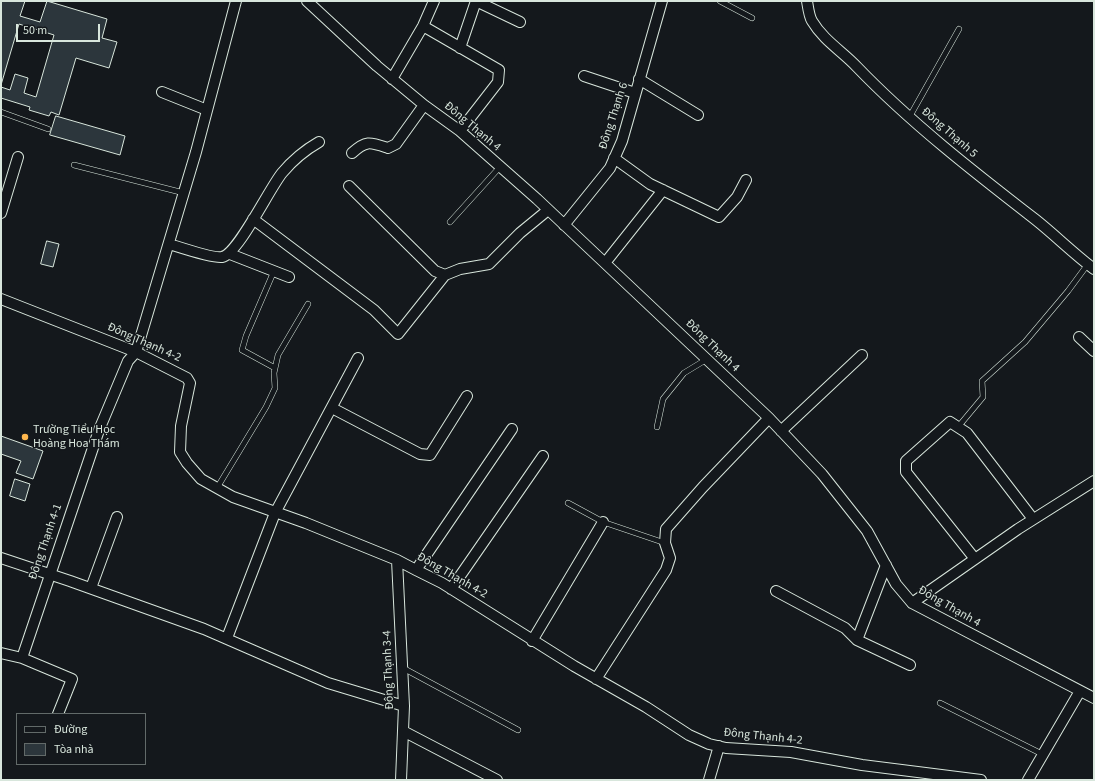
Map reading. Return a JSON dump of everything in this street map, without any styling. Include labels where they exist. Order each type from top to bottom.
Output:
[{"type":"street","name":"Đông Thạnh 4-1","points":[[22,658],[49,574],[99,430],[128,360],[136,352],[208,110],[236,1]]},
{"type":"street","name":"Đông Thạnh 4","points":[[307,1],[392,79],[424,105],[460,131],[499,168],[548,210],[769,418],[822,474],[867,531],[896,584],[912,603],[1094,698]]},
{"type":"street","points":[[392,79],[423,26],[434,1]]},
{"type":"street","name":"Đông Thạnh 6","points":[[564,225],[610,168],[622,141],[662,1]]},
{"type":"street","name":"Đông Thạnh 5","points":[[807,1],[811,20],[835,49],[855,65],[873,84],[910,116],[943,148],[1058,238],[1091,267]]},
{"type":"street","points":[[460,48],[476,2],[520,22]]},
{"type":"street","points":[[423,26],[499,70],[498,82],[460,131]]},
{"type":"street","points":[[584,76],[635,93]]},
{"type":"street","points":[[639,79],[698,115]]},
{"type":"street","points":[[162,92],[208,110]]},
{"type":"street","points":[[352,153],[362,145],[373,144],[388,148],[396,144],[424,105]]},
{"type":"street","points":[[169,244],[222,258],[230,254],[253,219],[269,190],[282,173],[304,151],[319,142]]},
{"type":"street","points":[[1,213],[18,157]]},
{"type":"street","points":[[614,158],[650,184],[719,217],[737,197],[746,180]]},
{"type":"street","points":[[349,186],[435,271],[445,275]]},
{"type":"street","points":[[605,263],[663,190]]},
{"type":"street","points":[[253,219],[374,310],[398,334],[445,275],[460,269],[489,264],[520,232],[548,210]]},
{"type":"street","points":[[230,254],[289,277]]},
{"type":"street","name":"Đông Thạnh 4-2","points":[[1,299],[136,352],[174,370],[187,378],[190,383],[181,426],[180,452],[187,464],[201,479],[233,497],[306,523],[397,560],[451,589],[532,641],[646,707],[689,735],[718,746],[791,752],[862,764],[981,780]]},
{"type":"street","points":[[1079,337],[1094,351]]},
{"type":"street","points":[[781,431],[862,355]]},
{"type":"street","points":[[227,638],[275,513],[358,358]]},
{"type":"street","points":[[332,408],[420,454],[430,455],[467,396]]},
{"type":"street","points":[[596,679],[666,570],[670,558],[665,543],[666,530],[702,488],[769,418]]},
{"type":"street","points":[[975,559],[906,472],[906,461],[950,422],[966,433],[1033,519]]},
{"type":"street","points":[[416,570],[512,429]]},
{"type":"street","points":[[451,589],[543,456]]},
{"type":"street","points":[[912,603],[1033,519],[1094,481]]},
{"type":"street","points":[[91,588],[117,518]]},
{"type":"street","points":[[532,641],[603,522]]},
{"type":"street","points":[[1,558],[91,588],[227,638],[240,646],[328,682],[404,706]]},
{"type":"street","name":"Đông Thạnh 3-4","points":[[397,560],[404,706],[401,780]]},
{"type":"street","points":[[857,640],[886,565]]},
{"type":"street","points":[[776,591],[845,628],[857,640],[910,665]]},
{"type":"street","points":[[1,653],[22,658],[72,679],[58,713]]},
{"type":"street","points":[[1028,780],[1080,691]]},
{"type":"street","points":[[403,730],[497,780]]},
{"type":"street","points":[[709,780],[718,746]]},
{"type":"lane","points":[[720,1],[752,18]]},
{"type":"lane","points":[[910,116],[959,29]]},
{"type":"lane","points":[[1,112],[48,129]]},
{"type":"lane","points":[[74,165],[184,193]]},
{"type":"lane","points":[[450,222],[499,168]]},
{"type":"lane","points":[[958,427],[982,397],[982,381],[1025,342],[1068,291],[1091,267]]},
{"type":"lane","points":[[274,271],[246,336],[242,350],[275,368]]},
{"type":"lane","points":[[217,488],[266,408],[275,388],[274,373],[278,355],[308,304]]},
{"type":"lane","points":[[657,427],[663,399],[684,373],[707,359]]},
{"type":"lane","points":[[568,503],[603,522],[665,543]]},
{"type":"lane","points":[[402,668],[518,730]]},
{"type":"lane","points":[[940,703],[1042,754]]},
{"type":"building","points":[[1,1],[25,1],[20,16],[40,22],[47,1],[107,19],[102,38],[117,42],[109,68],[76,58],[59,115],[51,112],[49,116],[29,110],[30,107],[1,98],[1,87],[10,90],[15,74],[28,78],[24,93],[36,97],[54,35],[19,24],[1,85]]},
{"type":"building","points":[[56,116],[125,136],[120,155],[50,135]]},
{"type":"building","points":[[47,241],[59,244],[53,267],[41,264]]},
{"type":"building","points":[[1,436],[43,451],[33,479],[16,473],[21,461],[1,454]]},
{"type":"building","points":[[15,479],[30,484],[25,501],[10,496]]},
{"type":"place","name":"Trường Tiểu Học Hoàng Hoa Thám","points":[[25,437]]}]
